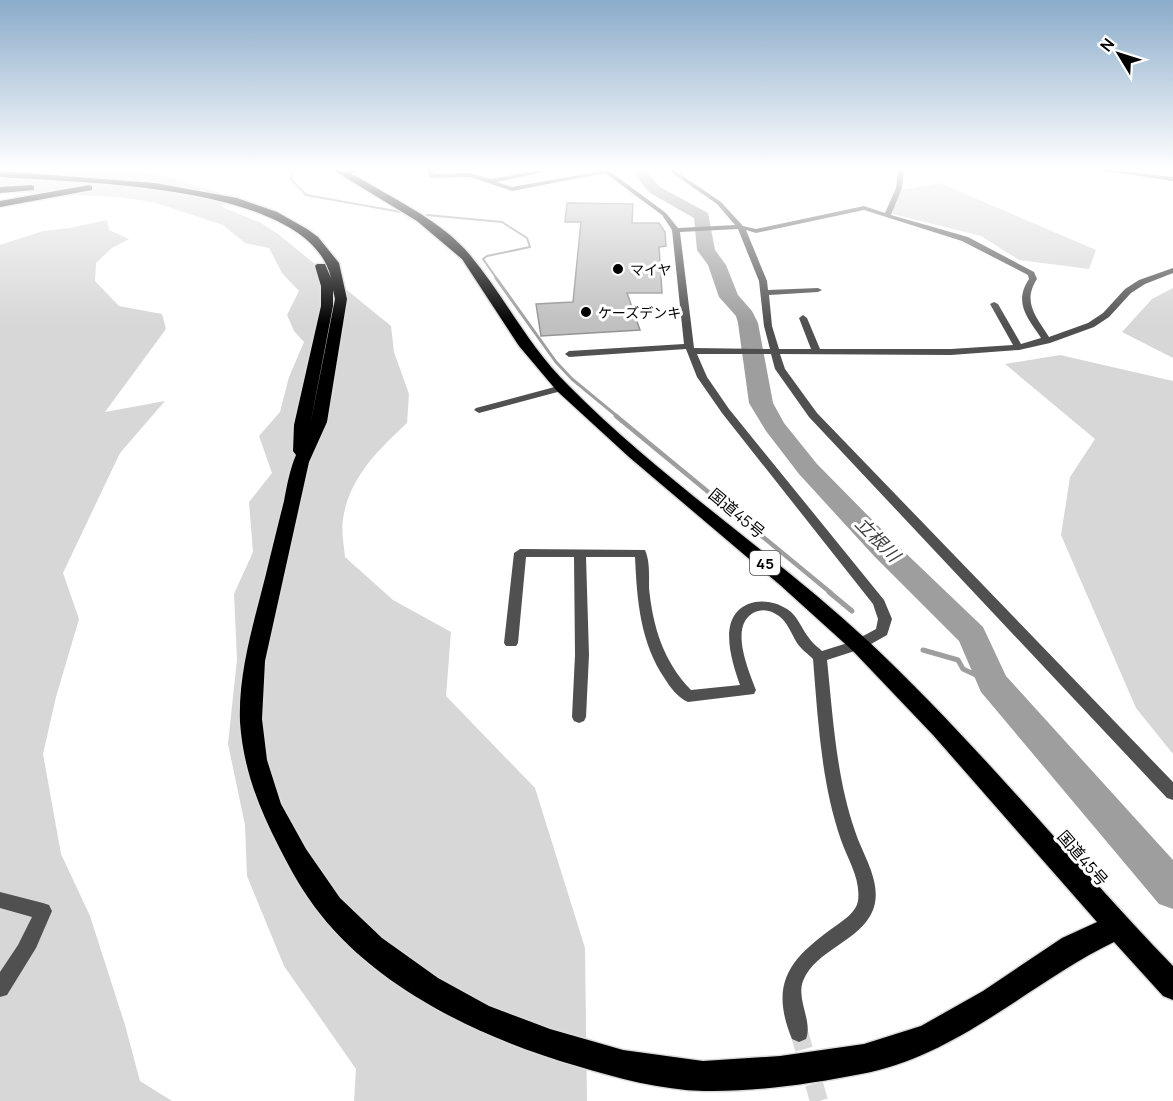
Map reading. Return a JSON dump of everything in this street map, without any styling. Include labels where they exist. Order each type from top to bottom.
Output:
[{"type":"highway","points":[[271,221],[293,234],[321,266],[327,286],[327,306],[302,425],[301,462],[255,661],[251,719],[256,760],[270,806],[297,857],[332,907],[372,948],[428,988],[491,1021],[550,1044],[623,1065],[703,1076],[780,1071],[864,1059],[927,1039],[993,1001],[1072,948],[1116,927]]},
{"type":"highway","name":"国道45号","points":[[423,221],[466,257],[524,343],[562,388],[859,645],[914,698],[990,781],[1116,927],[1173,986]]},
{"type":"street","points":[[670,221],[676,230],[690,349],[702,376],[724,411],[879,603],[885,619],[882,632],[859,645],[820,657]]},
{"type":"street","points":[[733,221],[763,281],[770,351],[813,415],[1173,793]]},
{"type":"street","points":[[676,230],[737,227],[751,231],[801,221]]},
{"type":"street","points":[[905,221],[965,239],[1031,274],[1033,279],[1025,288],[1024,300],[1047,340]]},
{"type":"street","points":[[569,354],[690,349],[705,352],[951,352],[1019,347],[1091,325],[1106,315],[1128,291],[1142,282],[1173,270]]},
{"type":"street","points":[[765,293],[818,290]]},
{"type":"street","points":[[994,304],[1019,347]]},
{"type":"street","points":[[803,318],[816,351]]},
{"type":"street","points":[[479,410],[562,388]]},
{"type":"street","points":[[511,643],[520,553],[641,553],[647,628],[660,663],[675,685],[688,696],[749,690],[735,649],[734,633],[740,619],[748,609],[759,606],[772,607],[785,613],[808,646],[820,657],[839,810],[867,887],[866,904],[857,920],[813,953],[797,971],[792,994],[799,1032]]},
{"type":"street","points":[[579,717],[582,655],[580,553]]},
{"type":"street","points":[[0,900],[44,911],[24,954],[0,988]]},
{"type":"shaded area","points":[[107,221],[109,230],[129,239],[112,248],[96,263],[95,281],[119,306],[162,314],[166,329],[105,412],[165,401],[120,453],[63,573],[79,619],[56,697],[43,754],[61,854],[90,916],[125,1025],[140,1081],[172,1101],[0,1101],[0,245],[43,231]]},
{"type":"shaded area","points":[[212,221],[261,223],[278,234],[391,326],[394,352],[409,394],[407,423],[376,454],[351,490],[342,524],[345,557],[393,600],[451,632],[446,696],[535,788],[585,948],[587,1101],[354,1101],[356,1069],[284,966],[247,876],[245,825],[228,744],[237,659],[234,594],[253,552],[249,502],[272,473],[259,436],[280,412],[289,377],[304,342],[294,331],[287,315],[299,291],[282,273],[269,248],[245,243],[223,225]]},
{"type":"shaded area","points":[[923,221],[1029,221],[1096,250],[1089,269],[1019,260],[981,236]]},
{"type":"shaded area","points":[[1173,288],[1173,358],[1122,332],[1152,299]]},
{"type":"shaded area","points":[[1060,355],[1173,381],[1173,754],[1136,708],[1061,535],[1070,477],[1095,439],[1005,364]]},
{"type":"building","points":[[632,221],[659,223],[665,232],[666,246],[659,247],[662,293],[627,293],[640,330],[541,336],[536,304],[573,302],[581,222],[565,222]]},
{"type":"waterway","points":[[495,221],[502,222],[527,238],[530,247],[487,256],[483,259],[497,279]]},
{"type":"waterway","name":"立根川","points":[[703,221],[706,250],[717,265],[729,297],[745,315],[748,323],[761,403],[774,426],[808,469],[884,549],[972,635],[993,683],[1173,890]]},
{"type":"waterway","points":[[496,278],[556,362],[572,379],[618,417]]},
{"type":"waterway","points":[[616,416],[831,593]]},
{"type":"waterway","points":[[829,592],[852,611]]},
{"type":"waterway","points":[[923,650],[958,660],[963,669],[993,683]]},
{"type":"tunnel","points":[[799,1032],[819,1101]]},
{"type":"place","name":"マイヤ","points":[[618,269]]},
{"type":"place","name":"ケーズデンキ","points":[[586,312]]}]
